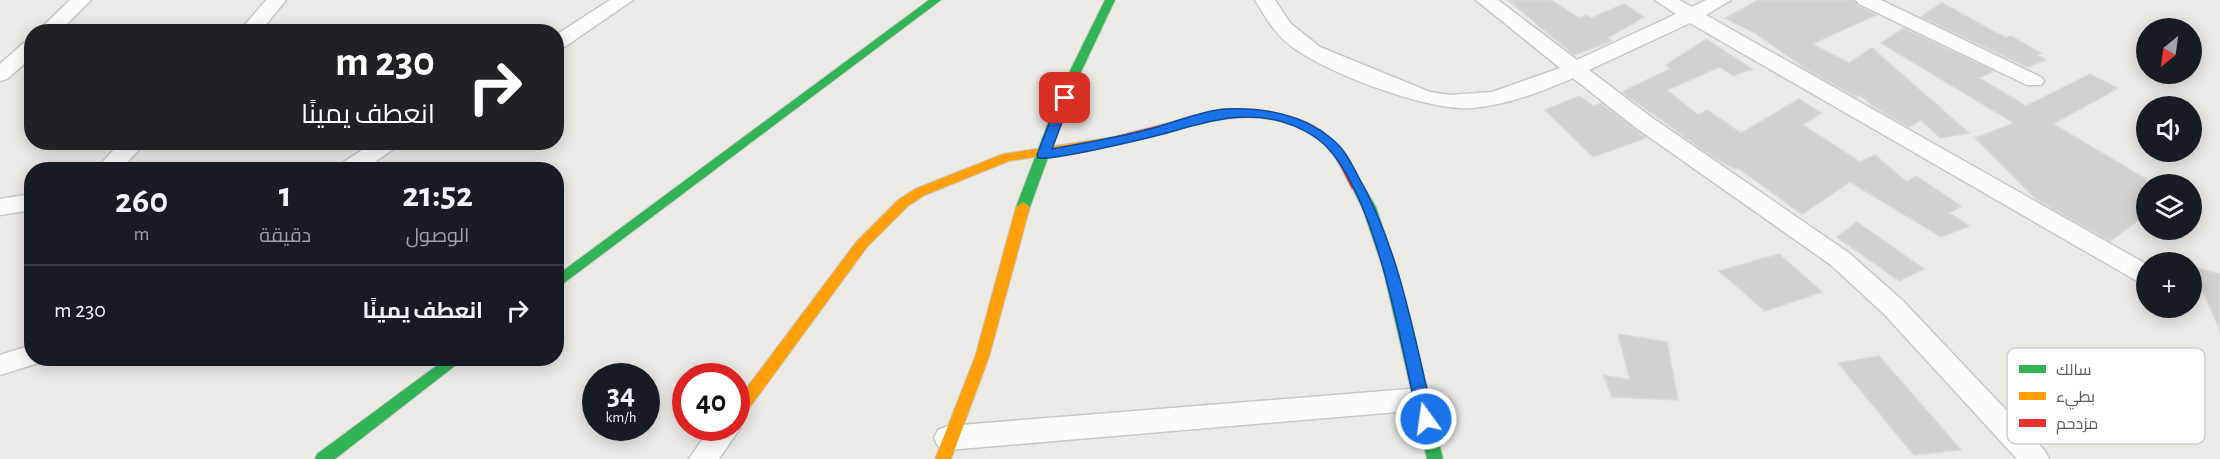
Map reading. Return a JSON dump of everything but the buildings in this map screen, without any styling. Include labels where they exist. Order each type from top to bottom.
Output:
[{"type":"street","points":[[56,24],[81,0]]},
{"type":"street","points":[[256,24],[276,0]]},
{"type":"street","points":[[564,39],[623,0]]},
{"type":"street","points":[[564,278],[936,0]]},
{"type":"street","points":[[1110,0],[1087,41],[1011,246],[982,357],[952,452],[1421,399]]},
{"type":"street","points":[[1265,0],[1284,32],[1299,44],[1404,90],[1440,100],[1474,102],[1520,90],[1572,70],[1721,0]]},
{"type":"street","points":[[1486,0],[1572,70],[1643,122],[1796,226],[1840,259],[1894,308],[2007,429]]},
{"type":"street","points":[[1665,0],[2136,269]]},
{"type":"street","points":[[1866,0],[2034,81]]},
{"type":"street","points":[[0,75],[24,53]]},
{"type":"street","points":[[750,395],[862,244],[903,203],[920,192],[1007,157],[1043,155],[1146,134],[1223,113],[1257,114],[1286,118],[1311,129],[1330,143],[1343,160],[1369,207],[1390,269],[1435,459]]},
{"type":"street","points":[[114,162],[127,150]]},
{"type":"street","points":[[360,162],[379,150]]},
{"type":"street","points":[[0,207],[24,203]]},
{"type":"street","points":[[0,365],[24,358]]},
{"type":"street","points":[[323,459],[447,366]]},
{"type":"street","points":[[703,459],[716,441]]},
{"type":"street","points":[[2021,444],[2035,459]]},
{"type":"traffic: fast","points":[[564,278],[936,0]]},
{"type":"traffic: fast","points":[[1023,207],[1067,89],[1110,0]]},
{"type":"traffic: fast","points":[[1357,186],[1369,207],[1390,269],[1435,459]]},
{"type":"traffic: fast","points":[[323,459],[447,366]]},
{"type":"traffic: slow","points":[[750,395],[862,244],[903,203],[920,192],[1007,157],[1113,141]]},
{"type":"traffic: slow","points":[[943,459],[982,357],[1023,207]]},
{"type":"traffic: jam","points":[[1113,141],[1224,115],[1253,113],[1280,117],[1306,126],[1330,143],[1342,157],[1357,186]]},
{"type":"route","points":[[1065,98],[1043,155],[1146,134],[1223,113],[1286,118],[1311,129],[1330,143],[1343,160],[1369,207],[1390,269],[1426,419]]}]
